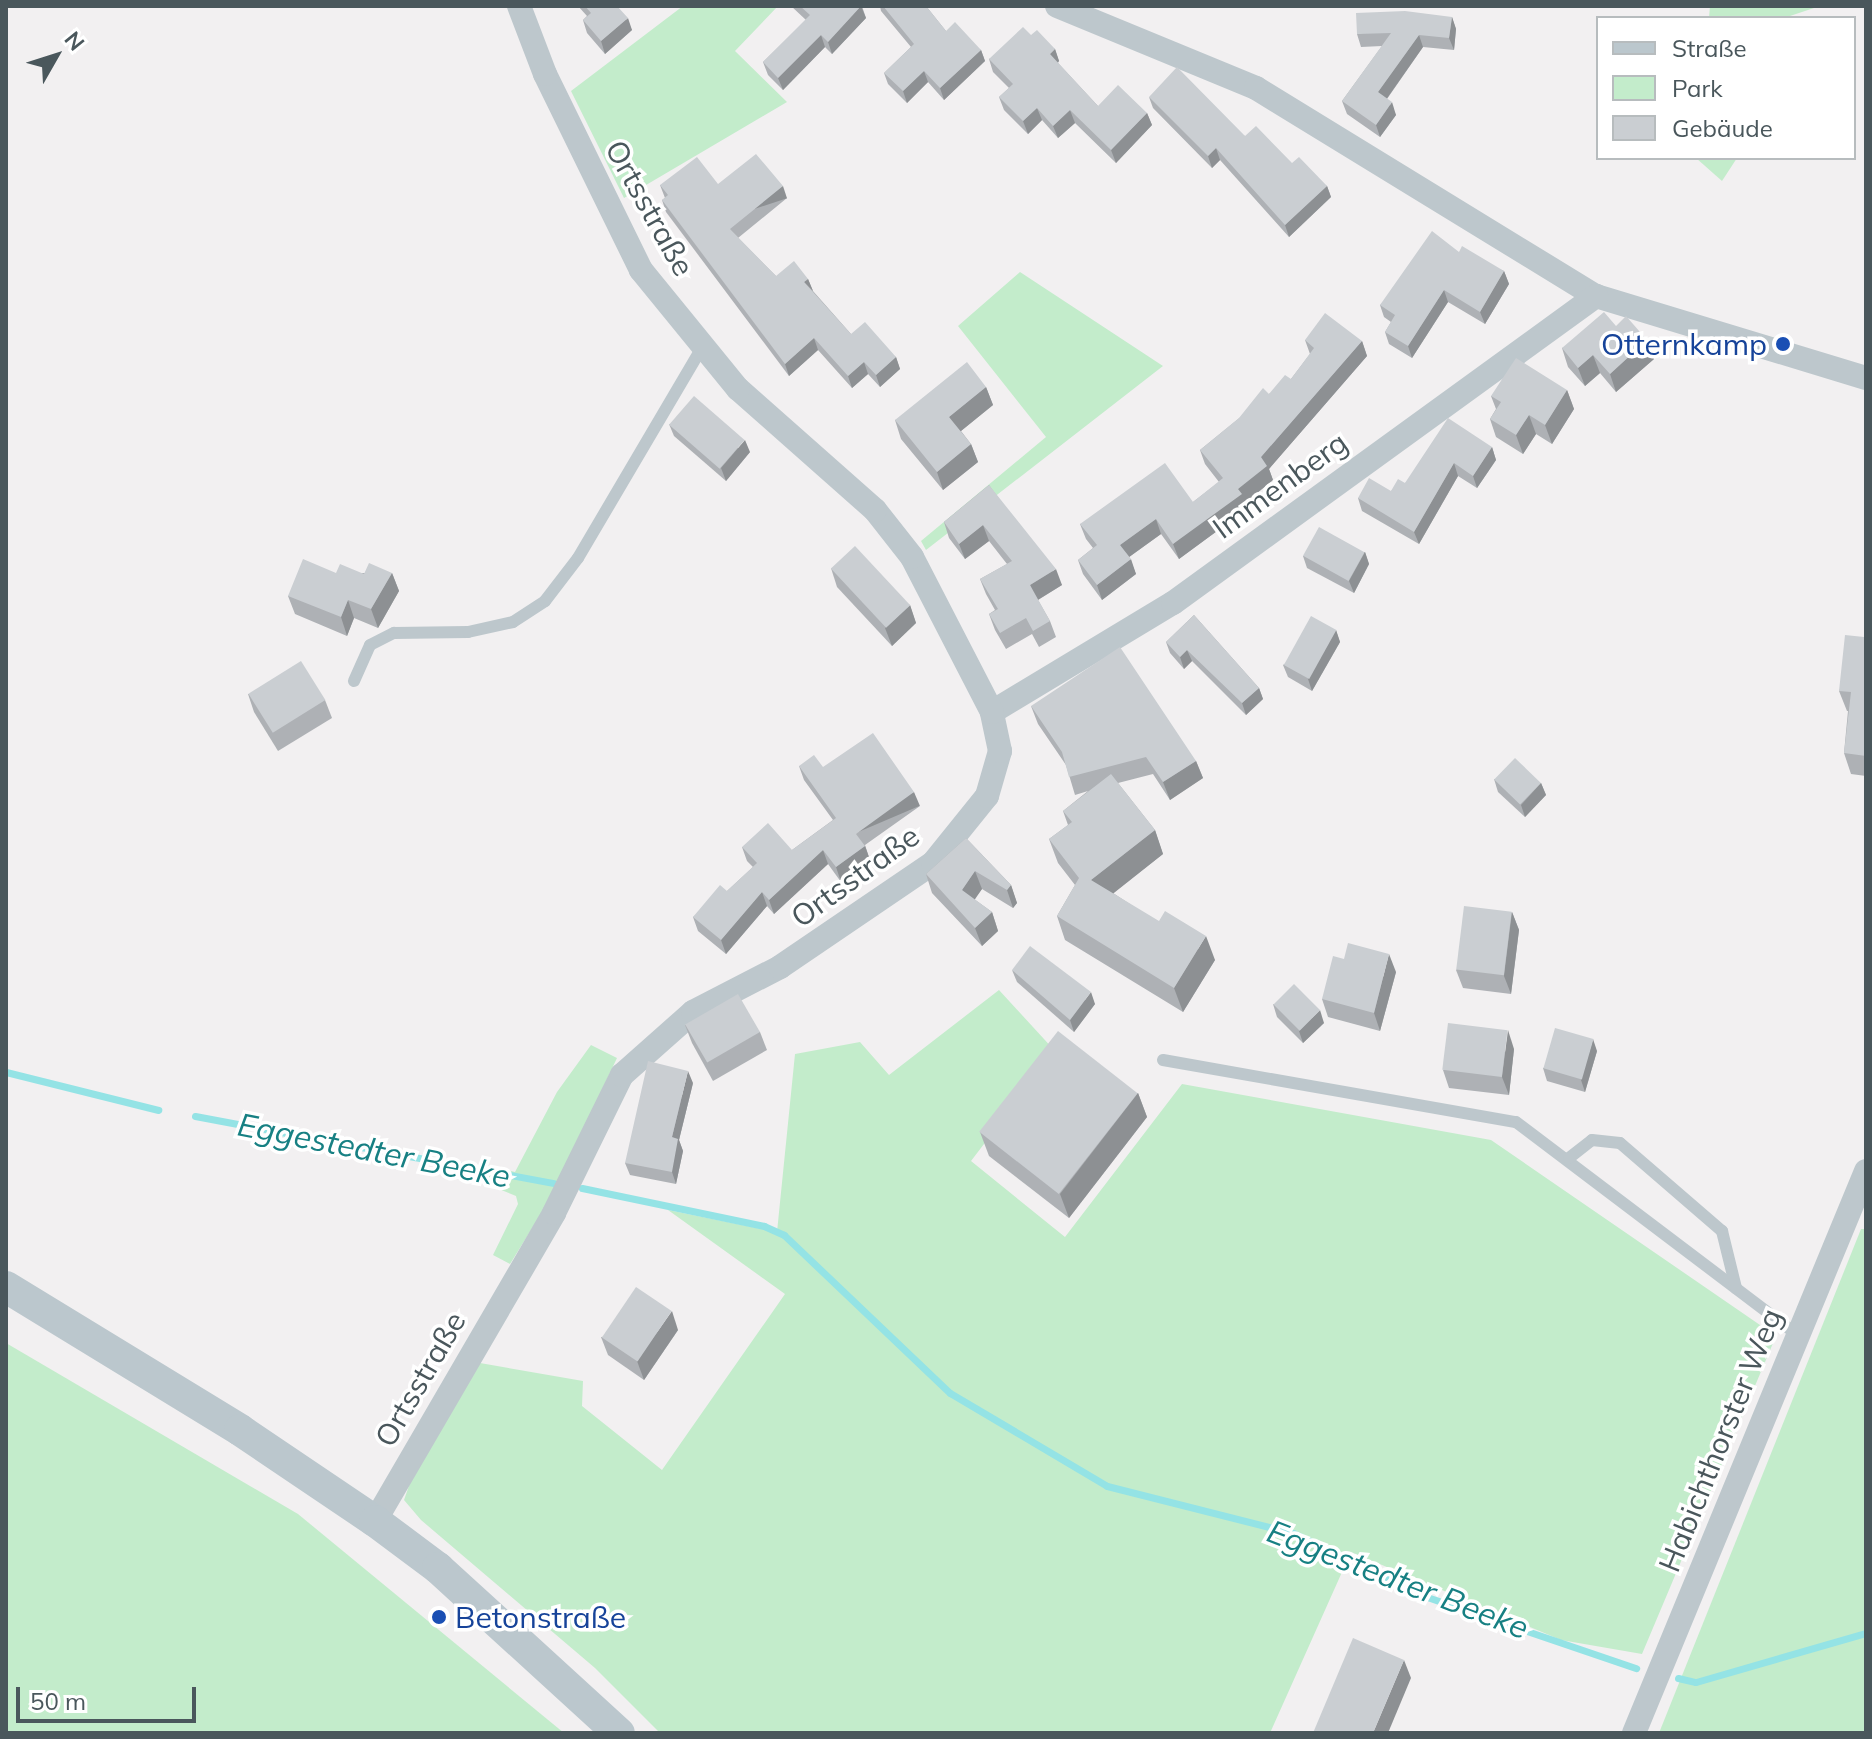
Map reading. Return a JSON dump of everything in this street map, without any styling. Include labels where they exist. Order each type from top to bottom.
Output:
[{"type":"main road","points":[[6,1287],[240,1430],[375,1521],[438,1568],[619,1733]]},
{"type":"street","name":"Ortsstraße","points":[[375,1521],[554,1213],[622,1075],[693,1012],[780,967],[933,863],[987,796],[1000,751],[992,712],[912,557],[875,510],[738,389],[701,349],[641,270],[545,74],[519,6]]},
{"type":"street","points":[[1057,6],[1256,88],[1596,296],[1866,378]]},
{"type":"street","name":"Immenberg","points":[[992,712],[1173,603],[1596,296]]},
{"type":"street","name":"Habichthorster Weg","points":[[1634,1733],[1866,1171]]},
{"type":"lane","points":[[354,681],[370,645],[394,633],[468,632],[513,622],[545,601],[578,558],[701,349]]},
{"type":"lane","points":[[1163,1060],[1516,1122],[1569,1158],[1798,1335]]},
{"type":"lane","points":[[1569,1158],[1592,1140],[1620,1143],[1722,1231],[1736,1288]]},
{"type":"green space","points":[[683,6],[778,6],[735,51],[787,102],[624,198],[571,91]]},
{"type":"green space","points":[[1710,6],[1820,6],[1790,16],[1709,16]]},
{"type":"green space","points":[[1698,160],[1736,160],[1722,181]]},
{"type":"green space","points":[[1020,272],[1163,366],[926,550],[921,541],[1046,437],[958,326]]},
{"type":"green space","points":[[999,990],[1055,1051],[971,1161],[1065,1237],[1182,1084],[1491,1140],[1776,1336],[1642,1654],[1561,1640],[1351,1552],[1270,1733],[660,1733],[595,1668],[421,1520],[404,1500],[410,1483],[480,1363],[583,1381],[582,1406],[662,1470],[785,1294],[668,1210],[777,1232],[795,1054],[860,1042],[889,1075]]},
{"type":"green space","points":[[591,1045],[617,1058],[552,1196],[510,1264],[493,1255],[518,1204],[516,1196],[474,1179],[481,1164],[515,1172],[557,1092]]},
{"type":"green space","points":[[1861,1229],[1866,1229],[1866,1733],[1659,1733]]},
{"type":"green space","points":[[6,1343],[298,1514],[564,1733],[6,1733]]},
{"type":"building","points":[[585,6],[617,6],[628,18],[601,41],[583,20],[591,13]]},
{"type":"building","points":[[800,6],[861,6],[828,42],[821,35],[778,78],[763,62],[810,15]]},
{"type":"building","points":[[883,6],[926,6],[946,31],[955,22],[981,50],[940,88],[924,71],[903,91],[884,73],[914,44]]},
{"type":"building","points":[[1405,11],[1452,17],[1449,38],[1419,35],[1378,92],[1392,102],[1376,125],[1342,101],[1391,33],[1357,34],[1356,13]]},
{"type":"building","points":[[1023,27],[1031,35],[1037,30],[1055,49],[1050,54],[1098,106],[1118,85],[1147,113],[1111,150],[1070,110],[1053,126],[1037,108],[1023,121],[999,97],[1013,84],[989,59]]},
{"type":"building","points":[[1177,67],[1245,136],[1256,126],[1292,163],[1299,157],[1327,186],[1285,225],[1216,148],[1208,156],[1149,97]]},
{"type":"building","points":[[756,154],[783,186],[730,229],[776,276],[794,261],[808,279],[804,282],[851,334],[865,322],[896,357],[876,375],[864,362],[848,376],[814,338],[785,364],[662,200],[668,195],[660,185],[697,157],[718,184]]},
{"type":"building","points":[[1432,231],[1459,252],[1462,246],[1504,271],[1480,312],[1444,290],[1408,346],[1385,332],[1395,315],[1380,305]]},
{"type":"building","points":[[1604,312],[1616,326],[1626,316],[1647,340],[1610,374],[1593,355],[1578,368],[1562,348]]},
{"type":"building","points":[[1325,313],[1362,341],[1261,457],[1267,466],[1238,489],[1242,494],[1173,544],[1156,519],[1120,545],[1131,559],[1097,585],[1078,560],[1097,545],[1080,524],[1165,463],[1193,502],[1223,478],[1200,450],[1239,418],[1263,388],[1269,394],[1285,375],[1291,379],[1314,348],[1305,340]]},
{"type":"building","points":[[1516,358],[1567,390],[1545,425],[1529,415],[1516,435],[1490,419],[1501,402],[1491,396]]},
{"type":"building","points":[[967,362],[986,387],[949,417],[971,444],[937,472],[895,420]]},
{"type":"building","points":[[694,396],[745,440],[720,469],[669,425]]},
{"type":"building","points":[[1448,418],[1492,447],[1473,476],[1454,463],[1414,532],[1358,498],[1369,478],[1391,491],[1398,479],[1405,483]]},
{"type":"building","points":[[989,485],[1056,569],[1030,585],[1050,621],[1033,631],[1026,618],[1000,633],[989,614],[998,609],[980,579],[1012,561],[983,525],[959,544],[944,522]]},
{"type":"building","points":[[1319,527],[1364,552],[1348,581],[1303,556]]},
{"type":"building","points":[[855,546],[910,605],[886,628],[831,569]]},
{"type":"building","points":[[303,559],[336,573],[340,564],[364,574],[369,563],[392,573],[371,609],[348,600],[341,617],[288,596]]},
{"type":"building","points":[[1194,615],[1259,688],[1242,703],[1187,650],[1180,657],[1166,642]]},
{"type":"building","points":[[1311,616],[1336,630],[1309,679],[1284,665]]},
{"type":"building","points":[[1865,626],[1866,756],[1844,753],[1851,692],[1839,691],[1845,635],[1864,637]]},
{"type":"building","points":[[1120,647],[1196,761],[1163,782],[1146,757],[1069,777],[1062,752],[1031,706]]},
{"type":"building","points":[[301,661],[325,700],[273,733],[248,694]]},
{"type":"building","points":[[873,733],[914,792],[856,834],[865,846],[836,867],[823,850],[769,900],[762,892],[721,940],[693,917],[720,885],[727,891],[757,863],[742,847],[768,823],[792,850],[836,818],[799,766],[814,755],[823,767]]},
{"type":"building","points":[[1515,758],[1541,783],[1520,805],[1494,780]]},
{"type":"building","points":[[1111,774],[1155,830],[1091,880],[1159,921],[1165,911],[1206,936],[1174,988],[1057,916],[1079,878],[1049,839],[1072,822],[1063,811]]},
{"type":"building","points":[[966,838],[1011,885],[1007,890],[975,871],[962,890],[992,912],[975,928],[926,874]]},
{"type":"building","points":[[1464,906],[1512,912],[1504,975],[1456,970]]},
{"type":"building","points":[[1348,943],[1389,954],[1374,1013],[1322,999],[1333,956],[1344,959]]},
{"type":"building","points":[[1030,946],[1091,992],[1070,1020],[1012,970]]},
{"type":"building","points":[[1294,984],[1320,1010],[1300,1031],[1273,1005]]},
{"type":"building","points":[[738,994],[760,1032],[707,1063],[685,1024]]},
{"type":"building","points":[[1448,1023],[1508,1030],[1502,1077],[1442,1070]]},
{"type":"building","points":[[1555,1028],[1593,1039],[1582,1079],[1543,1068]]},
{"type":"building","points":[[1058,1031],[1138,1093],[1059,1194],[979,1132]]},
{"type":"building","points":[[648,1061],[688,1071],[672,1137],[678,1139],[672,1172],[625,1163]]},
{"type":"building","points":[[636,1287],[672,1311],[638,1362],[602,1338]]},
{"type":"building","points":[[1353,1638],[1404,1660],[1373,1733],[1313,1733]]},
{"type":"waterway","name":"Eggestedter Beeke","points":[[6,1072],[158,1110]]},
{"type":"waterway","name":"Eggestedter Beeke","points":[[195,1116],[554,1183]]},
{"type":"waterway","name":"Eggestedter Beeke","points":[[582,1188],[764,1226],[784,1235],[950,1393],[1107,1486],[1293,1533],[1427,1597],[1636,1668]]},
{"type":"waterway","name":"Eggestedter Beeke","points":[[1678,1678],[1696,1682],[1866,1633]]},
{"type":"place","name":"Otternkamp","points":[[1783,344]]},
{"type":"place","name":"Betonstraße","points":[[439,1617]]}]
